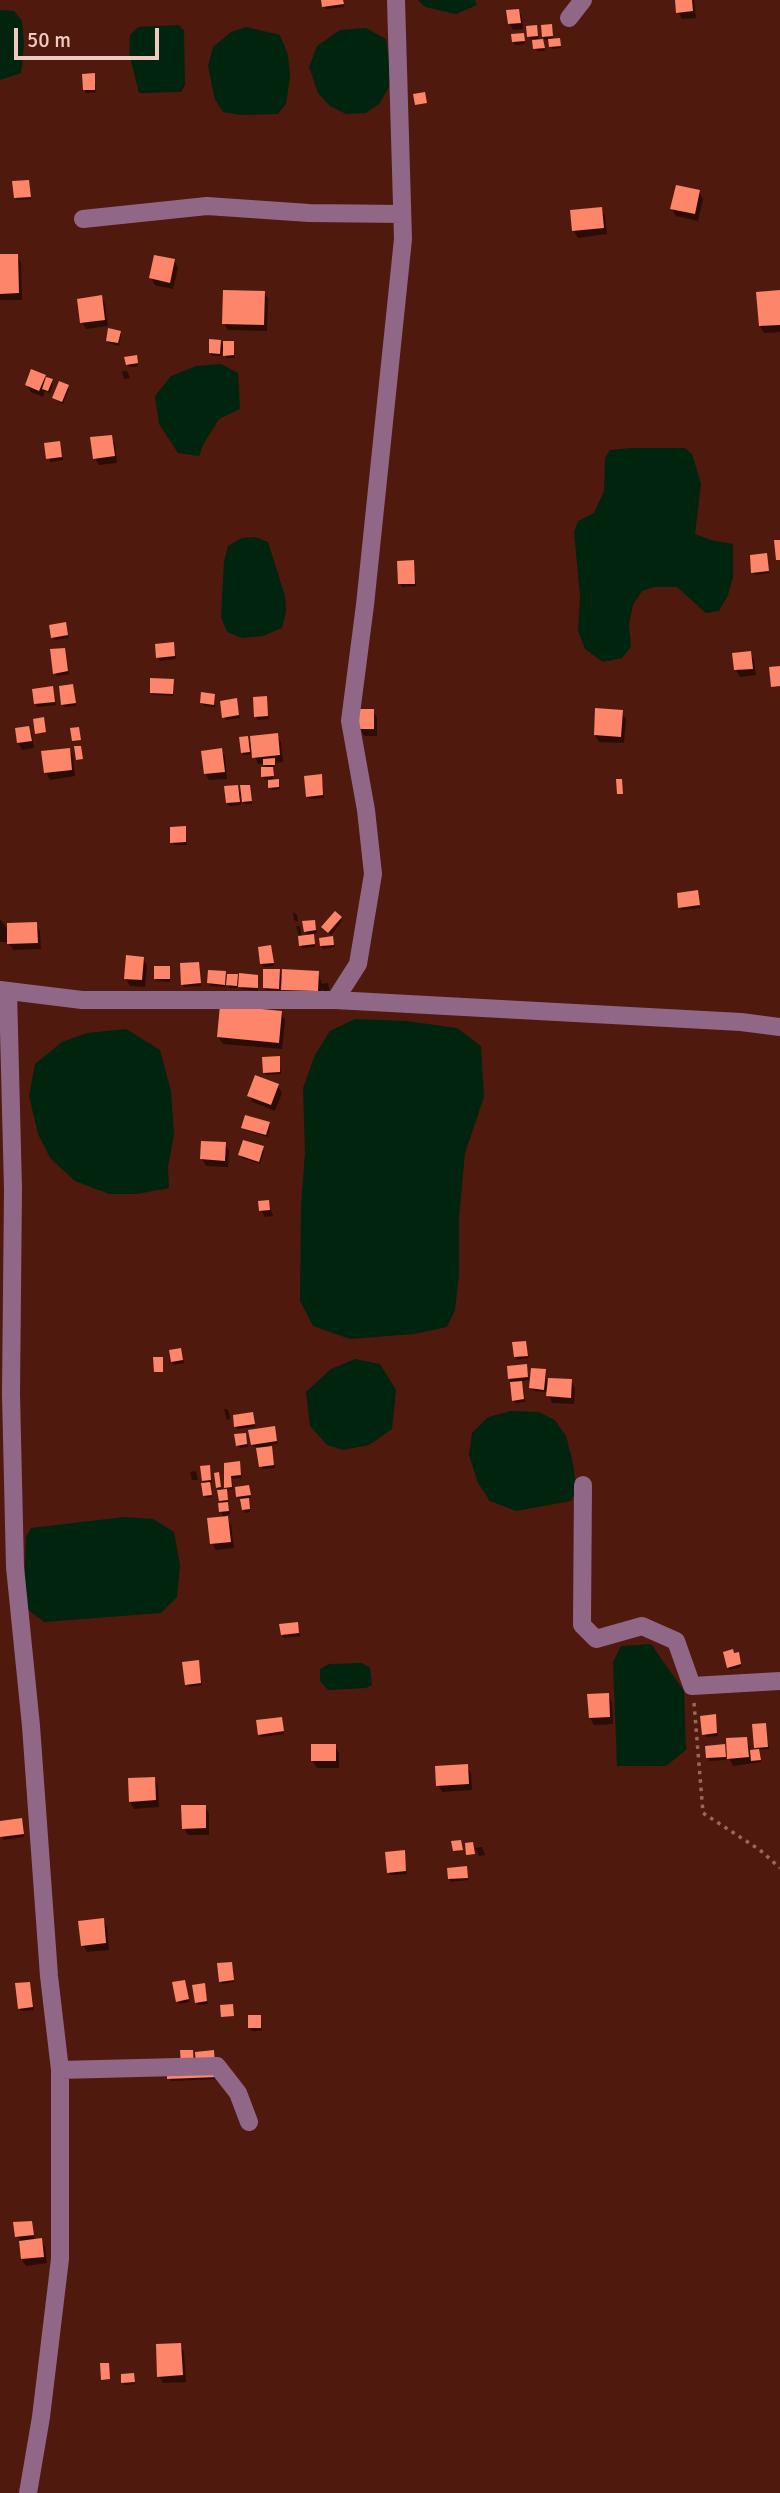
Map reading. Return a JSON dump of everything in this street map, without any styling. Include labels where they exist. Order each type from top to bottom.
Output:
[{"type":"street","points":[[335,1000],[358,964],[373,874],[366,810],[350,721],[365,605],[403,239],[396,0]]},
{"type":"street","points":[[569,18],[583,0]]},
{"type":"street","points":[[83,219],[207,206],[309,213],[402,214]]},
{"type":"street","points":[[28,2493],[41,2417],[60,2259],[60,2070],[49,1976],[31,1726],[15,1567],[11,1394],[13,1189],[4,991],[82,1000],[335,1000],[741,1021],[780,1027]]},
{"type":"street","points":[[583,1485],[582,1625],[596,1639],[642,1626],[676,1641],[692,1686],[780,1681]]},
{"type":"street","points":[[60,2070],[217,2066],[238,2093],[249,2122]]},
{"type":"path","points":[[692,1686],[703,1813],[760,1850],[780,1868]]},
{"type":"shaded area","points":[[418,0],[475,0],[477,5],[456,14],[425,7]]},
{"type":"shaded area","points":[[0,10],[14,11],[22,21],[24,44],[21,73],[0,80]]},
{"type":"shaded area","points":[[178,25],[184,30],[185,85],[181,92],[139,93],[129,53],[130,35],[138,27]]},
{"type":"shaded area","points":[[246,27],[280,35],[288,55],[290,78],[286,104],[278,114],[241,115],[223,112],[215,100],[208,66],[213,47],[231,32]]},
{"type":"shaded area","points":[[366,28],[386,39],[392,82],[379,104],[366,113],[346,114],[330,106],[318,93],[309,67],[317,46],[340,30]]},
{"type":"shaded area","points":[[221,364],[238,373],[240,409],[219,419],[199,456],[178,453],[159,424],[155,396],[171,376],[196,366]]},
{"type":"shaded area","points":[[685,448],[692,454],[701,484],[695,534],[733,544],[733,577],[728,595],[719,611],[706,613],[677,587],[654,587],[642,591],[633,605],[629,624],[631,647],[622,658],[603,662],[585,649],[578,631],[580,596],[574,532],[578,521],[594,513],[604,491],[605,458],[610,450]]},
{"type":"shaded area","points":[[255,537],[268,542],[285,596],[286,611],[282,628],[263,636],[242,638],[227,632],[221,617],[224,561],[228,546],[242,538]]},
{"type":"shaded area","points":[[355,1019],[406,1021],[457,1028],[481,1046],[484,1097],[465,1153],[459,1218],[459,1275],[455,1310],[447,1327],[414,1334],[350,1339],[313,1326],[300,1301],[301,1205],[305,1152],[303,1088],[315,1055],[330,1031]]},
{"type":"shaded area","points":[[126,1029],[160,1050],[171,1091],[174,1135],[168,1167],[169,1188],[137,1194],[109,1194],[75,1181],[50,1158],[38,1134],[29,1096],[35,1064],[62,1042],[87,1033]]},
{"type":"shaded area","points":[[355,1359],[380,1364],[396,1390],[392,1429],[369,1445],[343,1450],[327,1445],[310,1426],[306,1392],[331,1369]]},
{"type":"shaded area","points":[[511,1411],[539,1412],[555,1420],[566,1436],[577,1489],[571,1501],[516,1511],[490,1501],[478,1483],[469,1455],[472,1433],[488,1417]]},
{"type":"shaded area","points":[[124,1517],[153,1519],[174,1532],[180,1565],[177,1597],[161,1613],[44,1622],[27,1609],[24,1600],[26,1537],[31,1528]]},
{"type":"shaded area","points":[[651,1644],[684,1691],[686,1750],[666,1766],[617,1766],[613,1662],[621,1646]]},
{"type":"shaded area","points":[[362,1663],[370,1668],[372,1685],[366,1688],[328,1690],[320,1681],[320,1669],[329,1664]]},
{"type":"building","points":[[321,0],[343,0],[344,4],[322,7]]},
{"type":"building","points":[[675,0],[692,0],[693,11],[676,13]]},
{"type":"building","points":[[519,9],[521,23],[508,24],[506,10]]},
{"type":"building","points":[[552,24],[553,36],[542,37],[541,25]]},
{"type":"building","points":[[537,25],[538,36],[527,37],[526,26]]},
{"type":"building","points":[[524,33],[525,41],[512,42],[511,34]]},
{"type":"building","points":[[560,38],[561,46],[549,47],[548,39]]},
{"type":"building","points":[[543,39],[545,48],[533,49],[532,40]]},
{"type":"building","points":[[95,73],[95,90],[83,90],[82,74]]},
{"type":"building","points":[[425,92],[427,103],[415,105],[413,94]]},
{"type":"building","points":[[29,180],[31,197],[14,198],[12,181]]},
{"type":"building","points":[[676,185],[700,190],[695,214],[670,209]]},
{"type":"building","points":[[602,207],[604,228],[572,231],[570,210]]},
{"type":"building","points":[[0,254],[18,254],[19,293],[0,294]]},
{"type":"building","points":[[154,255],[175,259],[170,283],[149,278]]},
{"type":"building","points":[[223,290],[265,291],[264,325],[222,324]]},
{"type":"building","points":[[780,290],[780,325],[759,326],[756,292]]},
{"type":"building","points":[[102,295],[105,320],[80,323],[77,299]]},
{"type":"building","points":[[108,328],[121,331],[118,343],[106,341]]},
{"type":"building","points":[[209,339],[221,340],[220,354],[209,353]]},
{"type":"building","points":[[223,341],[234,341],[234,355],[223,356]]},
{"type":"building","points":[[137,355],[138,363],[126,365],[124,357]]},
{"type":"building","points":[[31,369],[46,375],[39,391],[25,385]]},
{"type":"building","points":[[46,377],[53,379],[48,391],[42,389]]},
{"type":"building","points":[[59,381],[69,385],[62,402],[52,398]]},
{"type":"building","points":[[112,435],[115,456],[93,459],[90,437]]},
{"type":"building","points":[[60,441],[62,457],[46,459],[44,443]]},
{"type":"building","points":[[774,540],[780,540],[780,560],[776,560]]},
{"type":"building","points":[[767,553],[769,571],[751,573],[750,555]]},
{"type":"building","points":[[414,560],[415,584],[398,584],[397,561]]},
{"type":"building","points":[[66,622],[68,635],[51,638],[49,625]]},
{"type":"building","points":[[174,642],[175,656],[156,658],[155,644]]},
{"type":"building","points":[[65,648],[68,671],[53,674],[50,649]]},
{"type":"building","points":[[751,651],[753,669],[734,670],[732,653]]},
{"type":"building","points":[[780,666],[780,686],[771,687],[769,667]]},
{"type":"building","points":[[150,678],[174,679],[173,694],[150,693]]},
{"type":"building","points":[[73,684],[76,703],[61,705],[59,686]]},
{"type":"building","points":[[53,686],[55,702],[34,704],[32,689]]},
{"type":"building","points":[[201,692],[215,694],[214,705],[200,703]]},
{"type":"building","points":[[267,696],[268,716],[254,717],[253,697]]},
{"type":"building","points":[[237,698],[239,715],[222,718],[220,701]]},
{"type":"building","points":[[595,708],[623,710],[621,737],[594,735]]},
{"type":"building","points":[[358,709],[374,709],[374,729],[358,729]]},
{"type":"building","points":[[44,717],[46,732],[35,734],[33,719]]},
{"type":"building","points":[[29,726],[32,741],[17,743],[15,728]]},
{"type":"building","points":[[79,727],[81,740],[72,741],[70,728]]},
{"type":"building","points":[[278,733],[280,755],[252,758],[250,736]]},
{"type":"building","points":[[248,736],[250,752],[241,753],[239,737]]},
{"type":"building","points":[[74,746],[81,746],[83,759],[76,760]]},
{"type":"building","points":[[70,748],[72,770],[44,773],[41,751]]},
{"type":"building","points":[[222,748],[225,772],[204,774],[201,751]]},
{"type":"building","points":[[275,758],[275,765],[263,765],[263,759]]},
{"type":"building","points":[[261,767],[273,767],[274,776],[261,777]]},
{"type":"building","points":[[322,774],[323,795],[306,797],[304,776]]},
{"type":"building","points":[[279,779],[279,787],[268,788],[268,780]]},
{"type":"building","points":[[616,779],[622,779],[623,794],[617,794]]},
{"type":"building","points":[[238,785],[240,802],[226,803],[224,786]]},
{"type":"building","points":[[240,785],[250,785],[252,801],[242,802]]},
{"type":"building","points":[[186,826],[186,842],[170,843],[170,827]]},
{"type":"building","points":[[698,890],[700,905],[678,908],[677,893]]},
{"type":"building","points":[[335,911],[342,917],[328,933],[321,927]]},
{"type":"building","points":[[315,920],[316,930],[304,932],[302,921]]},
{"type":"building","points":[[37,922],[38,943],[7,944],[7,923]]},
{"type":"building","points":[[314,934],[315,944],[299,946],[298,936]]},
{"type":"building","points":[[333,936],[334,945],[320,946],[319,938]]},
{"type":"building","points":[[271,945],[274,963],[260,964],[258,947]]},
{"type":"building","points":[[126,955],[144,957],[142,980],[124,979]]},
{"type":"building","points":[[199,962],[201,983],[181,985],[180,963]]},
{"type":"building","points":[[154,966],[170,966],[170,979],[154,979]]},
{"type":"building","points":[[263,969],[280,969],[279,989],[263,988]]},
{"type":"building","points":[[282,969],[319,971],[318,991],[281,990]]},
{"type":"building","points":[[208,970],[226,971],[225,985],[207,983]]},
{"type":"building","points":[[239,973],[258,975],[258,988],[238,987]]},
{"type":"building","points":[[227,974],[238,974],[237,986],[226,985]]},
{"type":"building","points":[[220,1005],[282,1011],[279,1043],[217,1037]]},
{"type":"building","points":[[280,1056],[280,1072],[263,1073],[262,1057]]},
{"type":"building","points":[[255,1075],[279,1084],[271,1105],[247,1096]]},
{"type":"building","points":[[245,1115],[270,1122],[266,1135],[241,1128]]},
{"type":"building","points":[[243,1140],[264,1146],[259,1162],[238,1155]]},
{"type":"building","points":[[201,1141],[226,1142],[225,1161],[200,1159]]},
{"type":"building","points":[[269,1200],[270,1210],[259,1211],[258,1201]]},
{"type":"building","points":[[526,1341],[528,1356],[514,1357],[512,1342]]},
{"type":"building","points":[[181,1348],[183,1360],[171,1362],[169,1350]]},
{"type":"building","points":[[153,1357],[163,1357],[163,1372],[154,1372]]},
{"type":"building","points":[[527,1364],[528,1377],[508,1379],[507,1366]]},
{"type":"building","points":[[531,1368],[546,1369],[544,1390],[529,1388]]},
{"type":"building","points":[[548,1378],[572,1379],[571,1398],[546,1396]]},
{"type":"building","points":[[522,1381],[524,1399],[512,1401],[510,1382]]},
{"type":"building","points":[[253,1412],[255,1424],[234,1427],[233,1415]]},
{"type":"building","points":[[275,1426],[277,1441],[251,1445],[248,1430]]},
{"type":"building","points":[[246,1433],[247,1444],[236,1446],[234,1434]]},
{"type":"building","points":[[272,1446],[274,1465],[259,1467],[256,1448]]},
{"type":"building","points":[[240,1461],[241,1475],[231,1476],[232,1487],[224,1488],[224,1463]]},
{"type":"building","points":[[210,1465],[211,1480],[202,1481],[200,1466]]},
{"type":"building","points":[[219,1472],[221,1487],[216,1488],[214,1473]]},
{"type":"building","points":[[210,1482],[212,1495],[203,1496],[201,1483]]},
{"type":"building","points":[[249,1485],[251,1495],[236,1497],[235,1487]]},
{"type":"building","points":[[227,1489],[228,1500],[219,1501],[217,1490]]},
{"type":"building","points":[[249,1498],[250,1509],[242,1510],[240,1499]]},
{"type":"building","points":[[228,1502],[229,1511],[219,1512],[218,1503]]},
{"type":"building","points":[[228,1516],[231,1542],[210,1544],[207,1518]]},
{"type":"building","points":[[298,1622],[299,1633],[281,1635],[279,1624]]},
{"type":"building","points":[[733,1649],[734,1653],[739,1652],[741,1664],[727,1668],[723,1652]]},
{"type":"building","points":[[199,1660],[201,1683],[185,1685],[182,1662]]},
{"type":"building","points":[[609,1693],[610,1717],[589,1718],[587,1694]]},
{"type":"building","points":[[716,1714],[717,1733],[702,1735],[700,1716]]},
{"type":"building","points":[[282,1717],[284,1731],[258,1735],[256,1720]]},
{"type":"building","points":[[766,1723],[768,1747],[754,1748],[752,1724]]},
{"type":"building","points":[[747,1737],[749,1757],[727,1759],[726,1738]]},
{"type":"building","points":[[311,1744],[336,1744],[336,1761],[311,1761]]},
{"type":"building","points":[[725,1744],[726,1757],[706,1758],[705,1746]]},
{"type":"building","points":[[759,1749],[761,1760],[751,1761],[750,1750]]},
{"type":"building","points":[[468,1764],[469,1784],[436,1786],[435,1766]]},
{"type":"building","points":[[155,1777],[156,1800],[129,1802],[128,1778]]},
{"type":"building","points":[[181,1805],[206,1805],[206,1828],[182,1829]]},
{"type":"building","points":[[22,1818],[24,1834],[0,1837],[0,1821]]},
{"type":"building","points":[[461,1840],[463,1850],[453,1851],[451,1841]]},
{"type":"building","points":[[473,1842],[475,1854],[466,1855],[465,1843]]},
{"type":"building","points":[[405,1850],[406,1871],[387,1873],[385,1852]]},
{"type":"building","points":[[467,1866],[468,1878],[448,1879],[447,1868]]},
{"type":"building","points":[[104,1918],[106,1943],[81,1946],[78,1921]]},
{"type":"building","points":[[232,1962],[234,1980],[219,1982],[217,1963]]},
{"type":"building","points":[[185,1980],[189,1999],[176,2002],[172,1982]]},
{"type":"building","points":[[30,1982],[33,2007],[18,2009],[15,1983]]},
{"type":"building","points":[[205,1983],[207,2001],[195,2003],[192,1985]]},
{"type":"building","points":[[233,2004],[234,2016],[221,2017],[220,2005]]},
{"type":"building","points":[[248,2015],[261,2015],[261,2028],[248,2028]]},
{"type":"building","points":[[180,2050],[193,2050],[194,2065],[181,2066]]},
{"type":"building","points":[[214,2050],[215,2065],[196,2066],[195,2052]]},
{"type":"building","points":[[216,2068],[217,2077],[167,2079],[167,2069]]},
{"type":"building","points":[[32,2221],[34,2235],[15,2237],[13,2222]]},
{"type":"building","points":[[42,2238],[44,2257],[21,2259],[19,2241]]},
{"type":"building","points":[[181,2343],[183,2375],[157,2377],[156,2344]]},
{"type":"building","points":[[100,2363],[109,2363],[110,2379],[101,2380]]},
{"type":"building","points":[[134,2373],[135,2382],[121,2383],[121,2374]]}]
